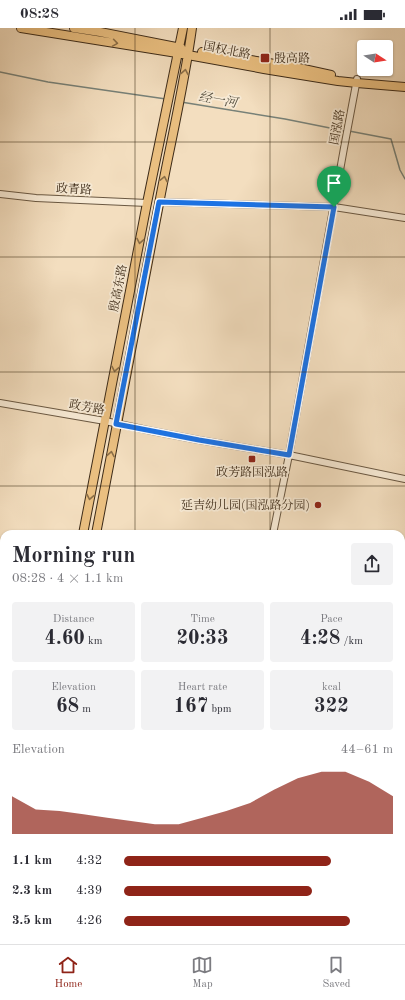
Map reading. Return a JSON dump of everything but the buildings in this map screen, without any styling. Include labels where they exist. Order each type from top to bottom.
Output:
[{"type":"main road","name":"国权北路","points":[[21,28],[299,68],[357,81],[405,87]]},
{"type":"main road","name":"国权北路","points":[[74,28],[100,30],[178,50]]},
{"type":"main road","points":[[178,50],[183,28]]},
{"type":"main road","points":[[189,52],[192,28]]},
{"type":"main road","name":"殷高东路","points":[[84,530],[178,50]]},
{"type":"main road","name":"殷高东路","points":[[97,530],[189,52]]},
{"type":"main road","name":"国权北路","points":[[357,81],[405,82]]},
{"type":"street","name":"国泓路","points":[[274,530],[289,455],[357,81]]},
{"type":"street","name":"政青路","points":[[1,196],[147,203]]},
{"type":"street","points":[[159,202],[334,207],[405,218]]},
{"type":"street","name":"政芳路","points":[[0,404],[105,421],[199,440],[289,455],[405,479]]},
{"type":"waterway","name":"经一河","points":[[0,72],[48,82],[166,99]]},
{"type":"waterway","name":"经一河","points":[[181,102],[285,119],[345,131]]},
{"type":"waterway","name":"经一河","points":[[349,131],[391,139],[400,170],[405,179]]},
{"type":"place","name":"殷高路","points":[[265,58]]},
{"type":"place","name":"政芳路国泓路","points":[[252,459]]},
{"type":"place","name":"延吉幼儿园(国泓路分园)","points":[[318,505]]},
{"type":"route","points":[[159,202],[334,207],[289,455],[116,424],[159,202]]}]
